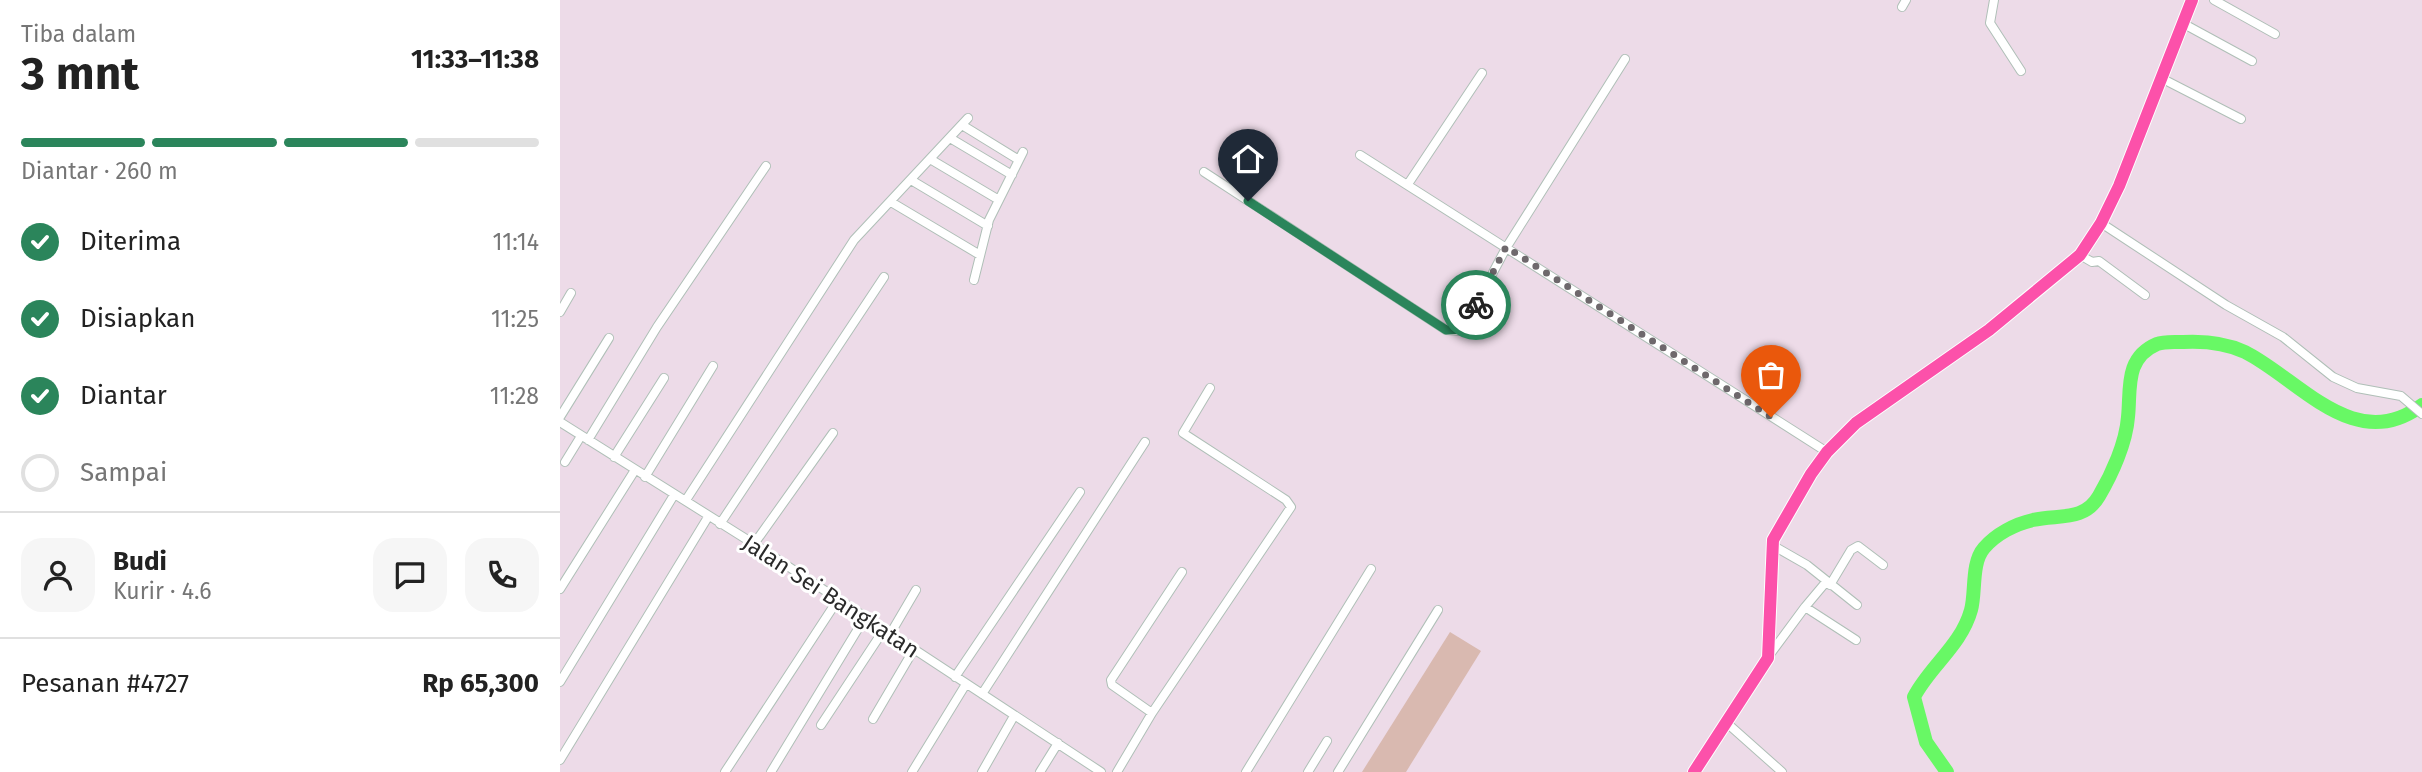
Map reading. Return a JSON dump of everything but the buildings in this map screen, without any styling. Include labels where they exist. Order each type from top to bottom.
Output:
[{"type":"main road","points":[[1694,772],[1728,724],[1768,658],[1772,545],[1803,488],[1827,452],[1857,423],[1989,330],[2080,255],[2101,223],[2192,0]]},
{"type":"street","points":[[1994,0],[1990,23],[2021,71]]},
{"type":"street","points":[[2214,0],[2275,34]]},
{"type":"street","points":[[2183,24],[2252,61]]},
{"type":"street","points":[[1205,172],[1357,274],[1452,331],[1464,329],[1506,247],[1625,59]]},
{"type":"street","points":[[1408,184],[1482,74]]},
{"type":"street","points":[[2161,78],[2241,119]]},
{"type":"street","points":[[686,500],[854,240],[965,122],[1019,160]]},
{"type":"street","points":[[950,138],[1012,175]]},
{"type":"street","points":[[974,280],[988,226],[1023,152]]},
{"type":"street","points":[[1360,155],[1827,452]]},
{"type":"street","points":[[930,159],[999,200]]},
{"type":"street","points":[[565,462],[585,438],[766,166]]},
{"type":"street","points":[[911,180],[988,226]]},
{"type":"street","points":[[891,202],[981,255]]},
{"type":"street","points":[[2101,223],[2226,305],[2283,337],[2333,377],[2357,388],[2408,400],[2422,414]]},
{"type":"street","points":[[2080,255],[2092,262],[2099,261],[2145,295]]},
{"type":"street","points":[[720,524],[884,277]]},
{"type":"street","points":[[560,312],[571,293]]},
{"type":"street","points":[[560,420],[609,338]]},
{"type":"street","points":[[645,477],[713,366]]},
{"type":"street","points":[[614,457],[664,378]]},
{"type":"street","points":[[1116,772],[1152,713],[1292,507],[1286,500],[1183,433],[1210,388]]},
{"type":"street","name":"Jalan Sei Bangkatan","points":[[560,420],[645,477],[754,544],[1098,771]]},
{"type":"street","points":[[754,544],[833,433]]},
{"type":"street","points":[[982,694],[1144,442]]},
{"type":"street","points":[[560,589],[635,470]]},
{"type":"street","points":[[955,677],[1080,492]]},
{"type":"street","points":[[560,682],[674,495]]},
{"type":"street","points":[[560,760],[708,517]]},
{"type":"street","points":[[1772,545],[1807,565],[1857,605]]},
{"type":"street","points":[[1768,658],[1851,551],[1858,546],[1883,565]]},
{"type":"street","points":[[1246,772],[1371,569]]},
{"type":"street","points":[[1152,713],[1112,685],[1111,680],[1182,572]]},
{"type":"street","points":[[821,725],[867,652],[886,633],[916,590]]},
{"type":"street","points":[[725,772],[837,601]]},
{"type":"street","points":[[1805,607],[1856,639]]},
{"type":"street","points":[[1338,772],[1438,610]]},
{"type":"street","points":[[771,772],[864,619]]},
{"type":"street","points":[[873,719],[913,651]]},
{"type":"street","points":[[912,772],[966,684]]},
{"type":"street","points":[[982,772],[1014,716]]},
{"type":"street","points":[[1728,724],[1782,772]]},
{"type":"street","points":[[1308,772],[1327,741]]},
{"type":"street","points":[[1040,772],[1058,743]]},
{"type":"shaded area","points":[[1450,632],[1481,651],[1406,772],[1362,772]]},
{"type":"waterway","points":[[1947,772],[1926,742],[1914,697],[1966,623],[1971,610],[1975,569],[1980,554],[1994,538],[2013,527],[2042,518],[2070,516],[2093,504],[2109,478],[2121,448],[2127,427],[2131,376],[2134,366],[2146,350],[2163,342],[2206,342],[2238,349],[2265,364],[2329,408],[2351,418],[2374,422],[2397,418],[2422,405]]},
{"type":"way so far","points":[[1476,305],[1506,247],[1771,417]]},
{"type":"route","points":[[1248,201],[1446,330],[1462,331],[1476,305]]}]
